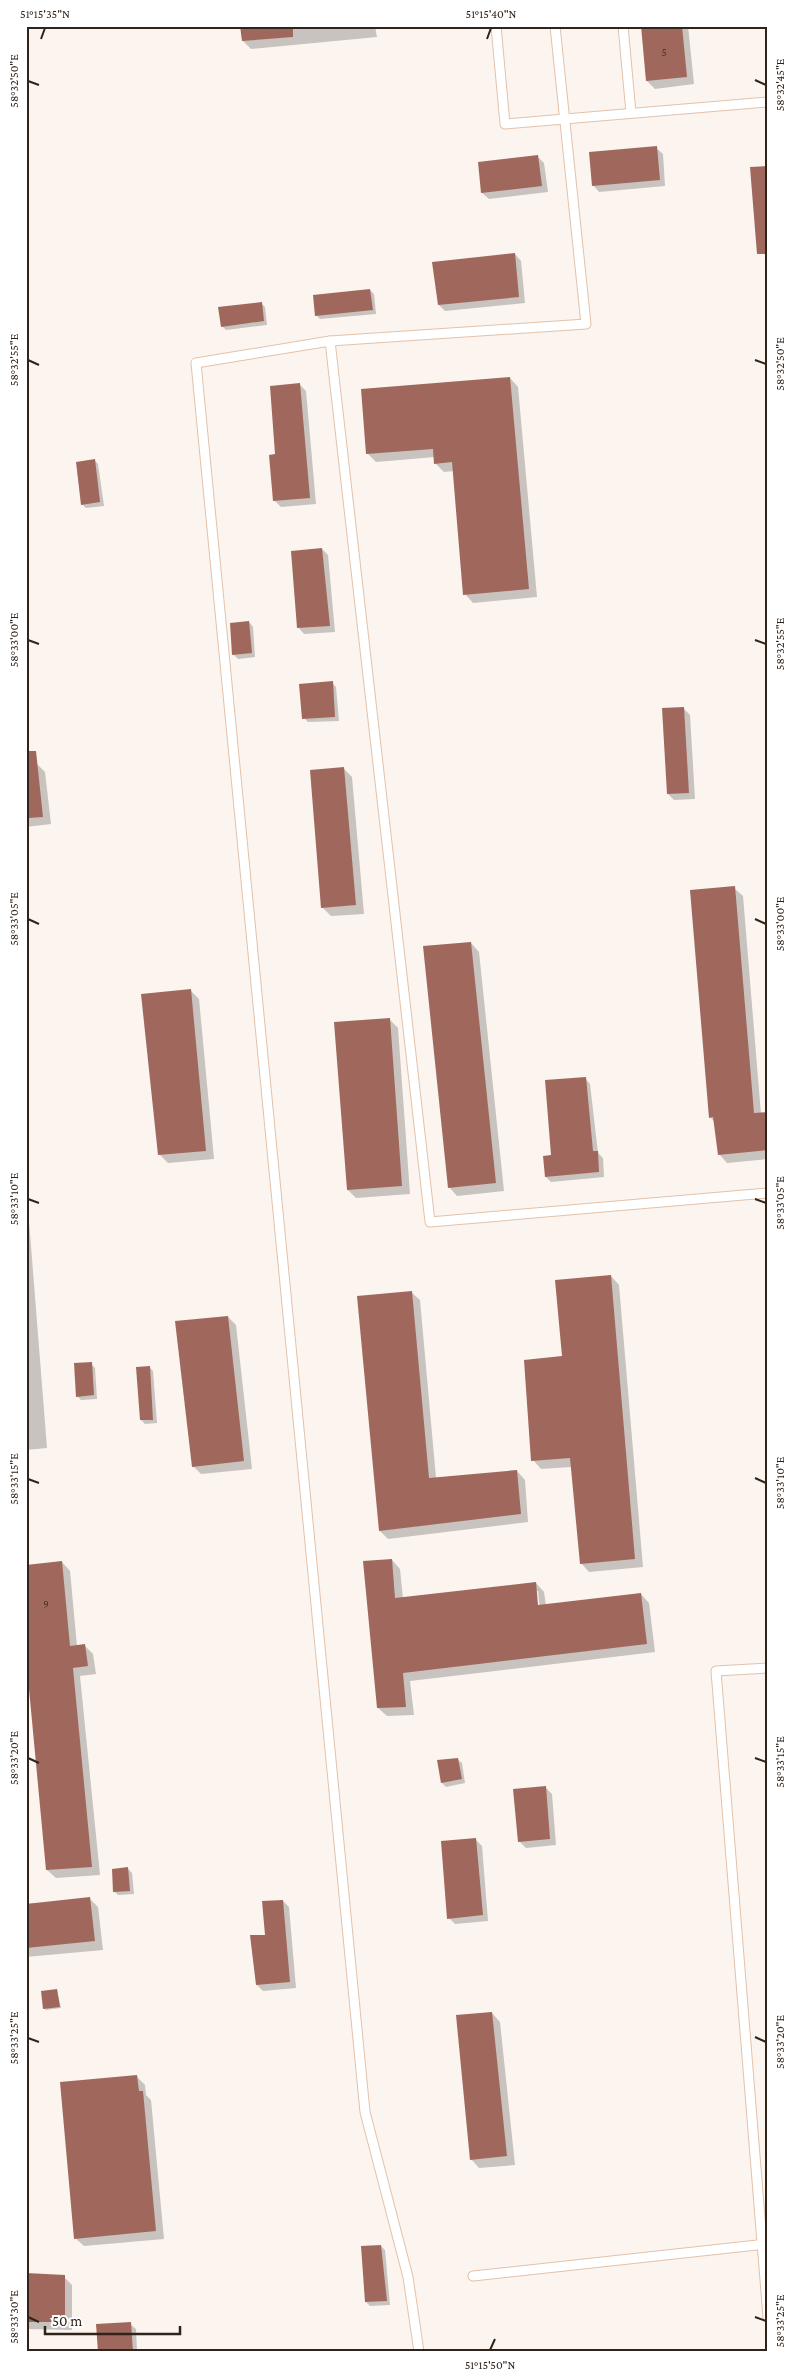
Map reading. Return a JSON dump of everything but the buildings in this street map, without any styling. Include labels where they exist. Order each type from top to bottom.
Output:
[{"type":"lane","points":[[496,26],[505,124],[768,102]]},
{"type":"lane","points":[[419,2352],[408,2276],[365,2112],[196,363],[330,341],[586,324],[555,26]]},
{"type":"lane","points":[[623,26],[631,113]]},
{"type":"lane","points":[[330,341],[430,1222],[768,1192]]},
{"type":"lane","points":[[768,1668],[716,1671],[765,2244],[768,2317]]},
{"type":"lane","points":[[473,2276],[765,2244]]}]
